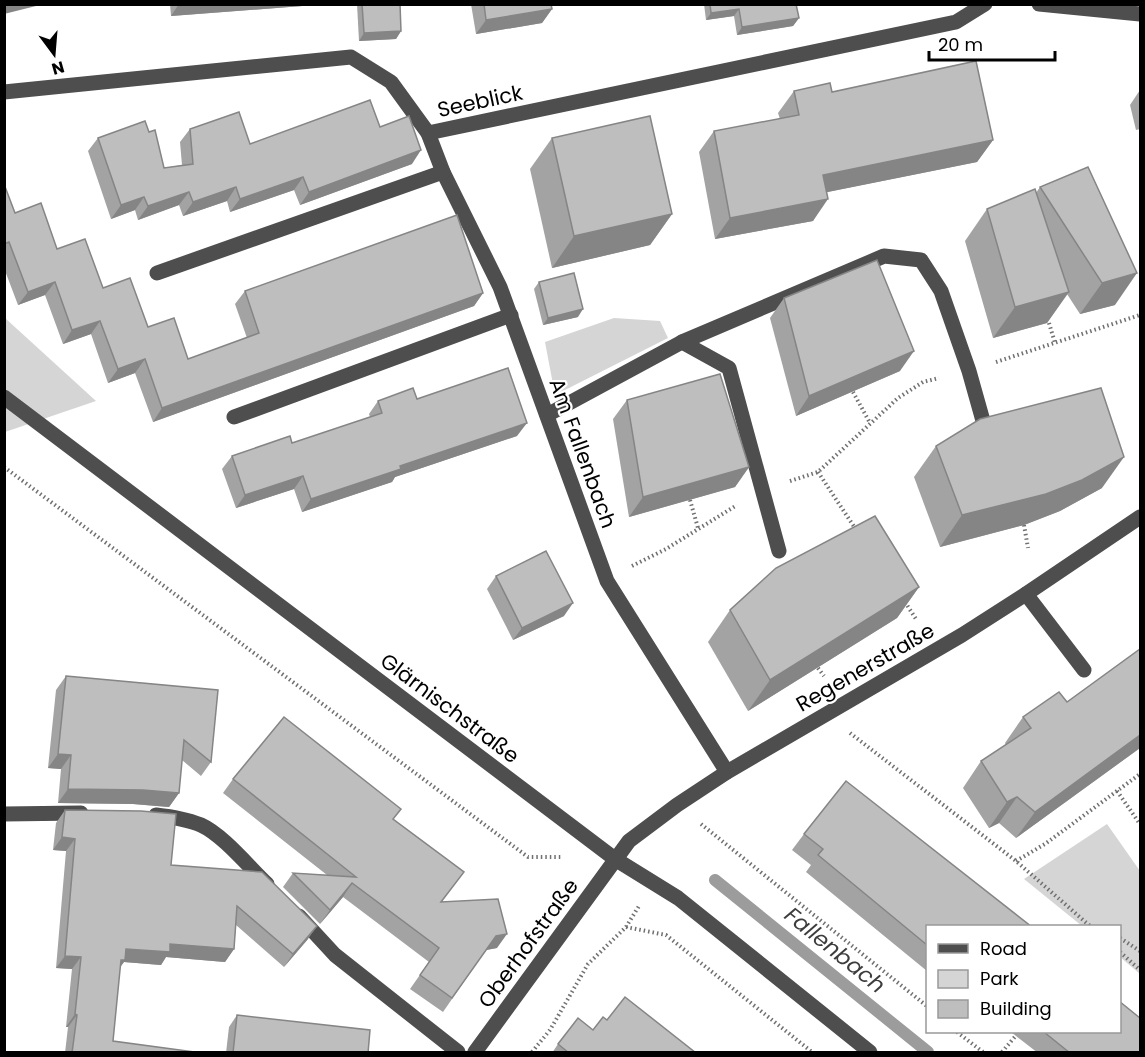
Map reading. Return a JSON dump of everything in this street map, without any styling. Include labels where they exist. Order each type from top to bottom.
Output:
[{"type":"street","name":"Seeblick","points":[[4,92],[351,57],[391,82],[428,133],[956,22],[985,4]]},
{"type":"street","points":[[1039,4],[1140,14]]},
{"type":"street","name":"Am Fallenbach","points":[[428,133],[443,172],[500,287],[607,581],[727,772]]},
{"type":"street","points":[[157,273],[443,172]]},
{"type":"street","points":[[547,415],[682,342],[884,256],[921,260],[941,291],[969,370],[985,428]]},
{"type":"street","points":[[234,417],[511,315]]},
{"type":"street","points":[[682,342],[729,368],[779,551]]},
{"type":"street","name":"Glärnischstraße","points":[[4,397],[615,859],[678,898],[870,1053]]},
{"type":"street","name":"Regenerstraße","points":[[615,859],[629,841],[677,805],[727,772],[962,635],[1140,517]]},
{"type":"street","points":[[1026,594],[1084,670]]},
{"type":"street","points":[[4,814],[95,813]]},
{"type":"street","points":[[138,814],[175,817],[203,826],[216,835],[334,955],[458,1053]]},
{"type":"street","name":"Oberhofstraße","points":[[475,1053],[615,859]]},
{"type":"path","points":[[998,362],[1140,315]]},
{"type":"path","points":[[1049,323],[1055,343]]},
{"type":"path","points":[[633,566],[666,549],[762,490],[818,472],[898,398],[923,382],[969,370]]},
{"type":"path","points":[[853,392],[870,423]]},
{"type":"path","points":[[4,467],[528,856],[615,859]]},
{"type":"path","points":[[818,472],[863,540]]},
{"type":"path","points":[[690,500],[698,528]]},
{"type":"path","points":[[1024,525],[1028,548]]},
{"type":"path","points":[[903,599],[916,619]]},
{"type":"path","points":[[818,668],[824,676]]},
{"type":"path","points":[[860,741],[1016,861],[1088,925]]},
{"type":"path","points":[[1016,861],[1045,844],[1140,774]]},
{"type":"path","points":[[1117,791],[1140,824]]},
{"type":"path","points":[[677,805],[926,1006]]},
{"type":"path","points":[[532,1053],[550,1030],[588,964],[626,927],[653,883]]},
{"type":"path","points":[[626,927],[666,935],[747,998],[812,1053]]},
{"type":"path","points":[[1121,939],[1140,951]]},
{"type":"path","points":[[1121,954],[1140,970]]},
{"type":"path","points":[[958,1033],[983,1053]]},
{"type":"path","points":[[1002,1053],[1018,1033]]},
{"type":"green space","points":[[5,318],[96,401],[5,432]]},
{"type":"green space","points":[[614,318],[660,321],[668,338],[555,395],[545,342]]},
{"type":"green space","points":[[1107,824],[1140,871],[1140,974],[1121,958],[1121,925],[1081,925],[1024,879]]},
{"type":"building","points":[[362,4],[400,4],[401,31],[364,33]]},
{"type":"building","points":[[484,4],[551,4],[552,9],[486,20]]},
{"type":"building","points":[[710,4],[796,4],[799,18],[742,27],[739,9],[711,13]]},
{"type":"building","points":[[976,61],[993,140],[823,175],[828,199],[730,218],[714,131],[799,115],[794,91],[830,83],[832,92]]},
{"type":"building","points":[[370,100],[380,127],[409,116],[421,150],[309,192],[303,177],[240,199],[236,187],[193,202],[189,192],[148,206],[144,197],[121,205],[98,138],[145,121],[149,132],[155,130],[164,168],[193,164],[190,129],[239,112],[250,144]]},
{"type":"building","points":[[650,116],[672,214],[574,236],[552,138]]},
{"type":"building","points":[[1088,167],[1137,273],[1102,283],[1040,187]]},
{"type":"building","points":[[4,184],[15,213],[41,203],[57,249],[85,239],[103,288],[130,278],[148,327],[174,318],[188,359],[259,333],[245,291],[457,215],[483,293],[162,408],[145,359],[118,369],[100,321],[72,330],[55,282],[28,292],[9,242],[4,244]]},
{"type":"building","points":[[1035,189],[1069,292],[1015,307],[987,209]]},
{"type":"building","points":[[877,260],[914,351],[809,396],[784,298]]},
{"type":"building","points":[[574,273],[583,309],[548,318],[539,282]]},
{"type":"building","points":[[508,368],[527,423],[311,499],[303,476],[245,495],[232,456],[290,436],[292,443],[382,413],[378,401],[413,388],[417,399]]},
{"type":"building","points":[[720,374],[749,467],[643,497],[627,400]]},
{"type":"building","points":[[1101,388],[1124,457],[1082,480],[1046,494],[962,515],[936,446],[980,419]]},
{"type":"building","points":[[875,516],[919,587],[770,680],[730,610],[776,568]]},
{"type":"building","points":[[546,551],[573,603],[522,628],[496,576]]},
{"type":"building","points":[[1140,649],[1140,735],[1035,812],[1017,797],[1007,802],[981,761],[1031,728],[1023,717],[1059,692],[1067,702]]},
{"type":"building","points":[[66,676],[218,690],[211,762],[184,740],[179,793],[68,789],[71,755],[58,754]]},
{"type":"building","points":[[284,717],[401,809],[393,819],[464,872],[441,902],[498,899],[507,934],[496,936],[452,998],[420,975],[439,948],[352,883],[330,910],[293,873],[356,877],[233,779]]},
{"type":"building","points":[[846,781],[1029,925],[926,925],[926,944],[818,855],[823,849],[804,834]]},
{"type":"building","points":[[65,810],[176,814],[171,865],[262,872],[317,926],[293,954],[237,906],[234,949],[170,944],[170,952],[126,949],[125,960],[121,960],[113,1041],[202,1053],[72,1053],[81,957],[65,956],[75,839],[62,837]]},
{"type":"building","points":[[625,997],[696,1053],[569,1053],[558,1044],[578,1018],[593,1030],[603,1017],[607,1020]]},
{"type":"building","points":[[1121,1003],[1140,1018],[1140,1053],[1070,1053],[1045,1033],[1121,1033]]},
{"type":"building","points":[[237,1015],[370,1030],[368,1053],[233,1053]]},
{"type":"waterway","name":"Fallenbach","points":[[715,880],[928,1052]]}]
